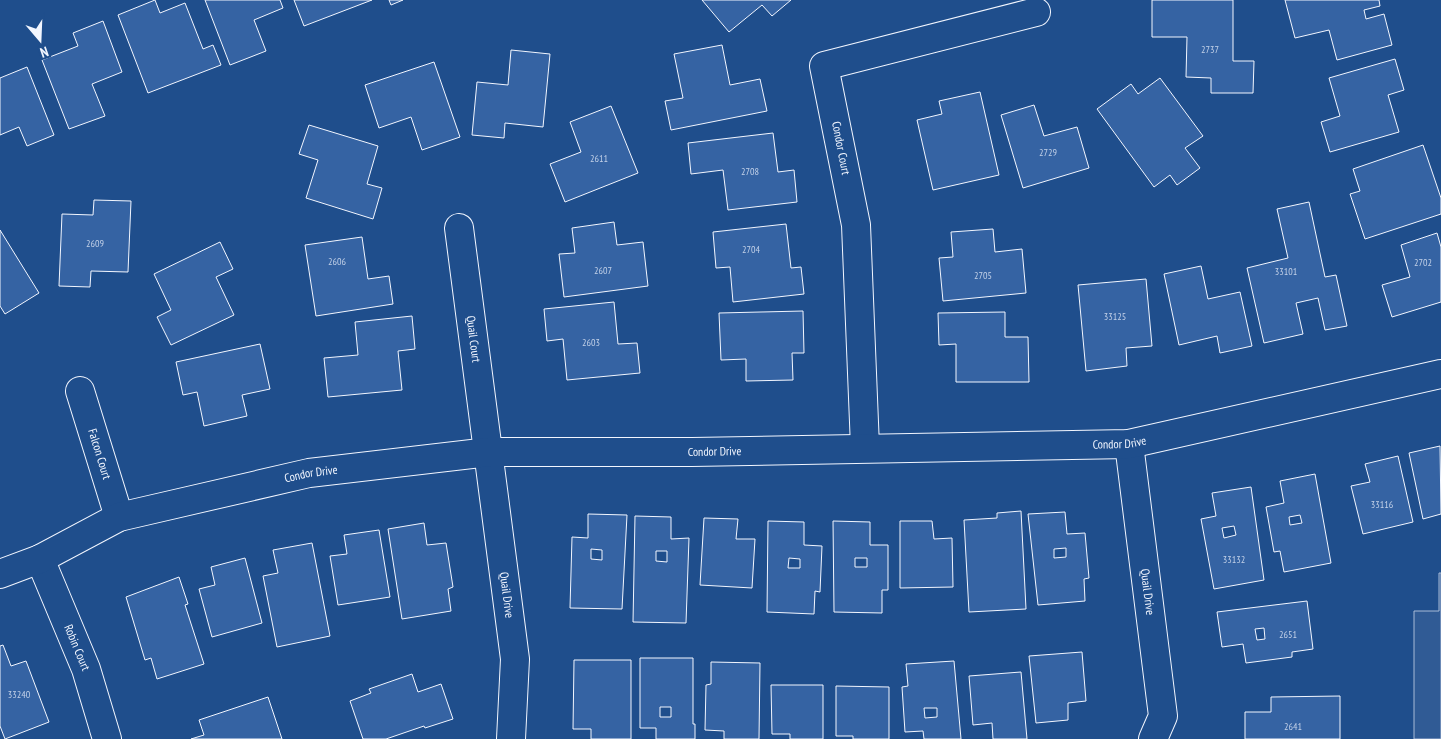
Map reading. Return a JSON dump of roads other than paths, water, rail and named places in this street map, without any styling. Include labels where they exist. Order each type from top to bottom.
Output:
[{"type":"street","name":"Condor Court","points":[[865,447],[856,225],[824,66],[1036,12]]},
{"type":"street","name":"Quail Court","points":[[459,228],[489,452]]},
{"type":"street","name":"Condor Drive","points":[[0,574],[40,559],[119,517],[309,473],[489,452],[692,452],[865,447],[1129,444],[1441,374]]},
{"type":"street","name":"Falcon Court","points":[[80,391],[119,517]]},
{"type":"street","name":"Quail Drive","points":[[1129,444],[1162,716],[1153,739]]},
{"type":"street","name":"Quail Drive","points":[[489,452],[515,659],[511,739]]},
{"type":"street","name":"Robin Court","points":[[40,559],[86,669],[107,739]]}]
